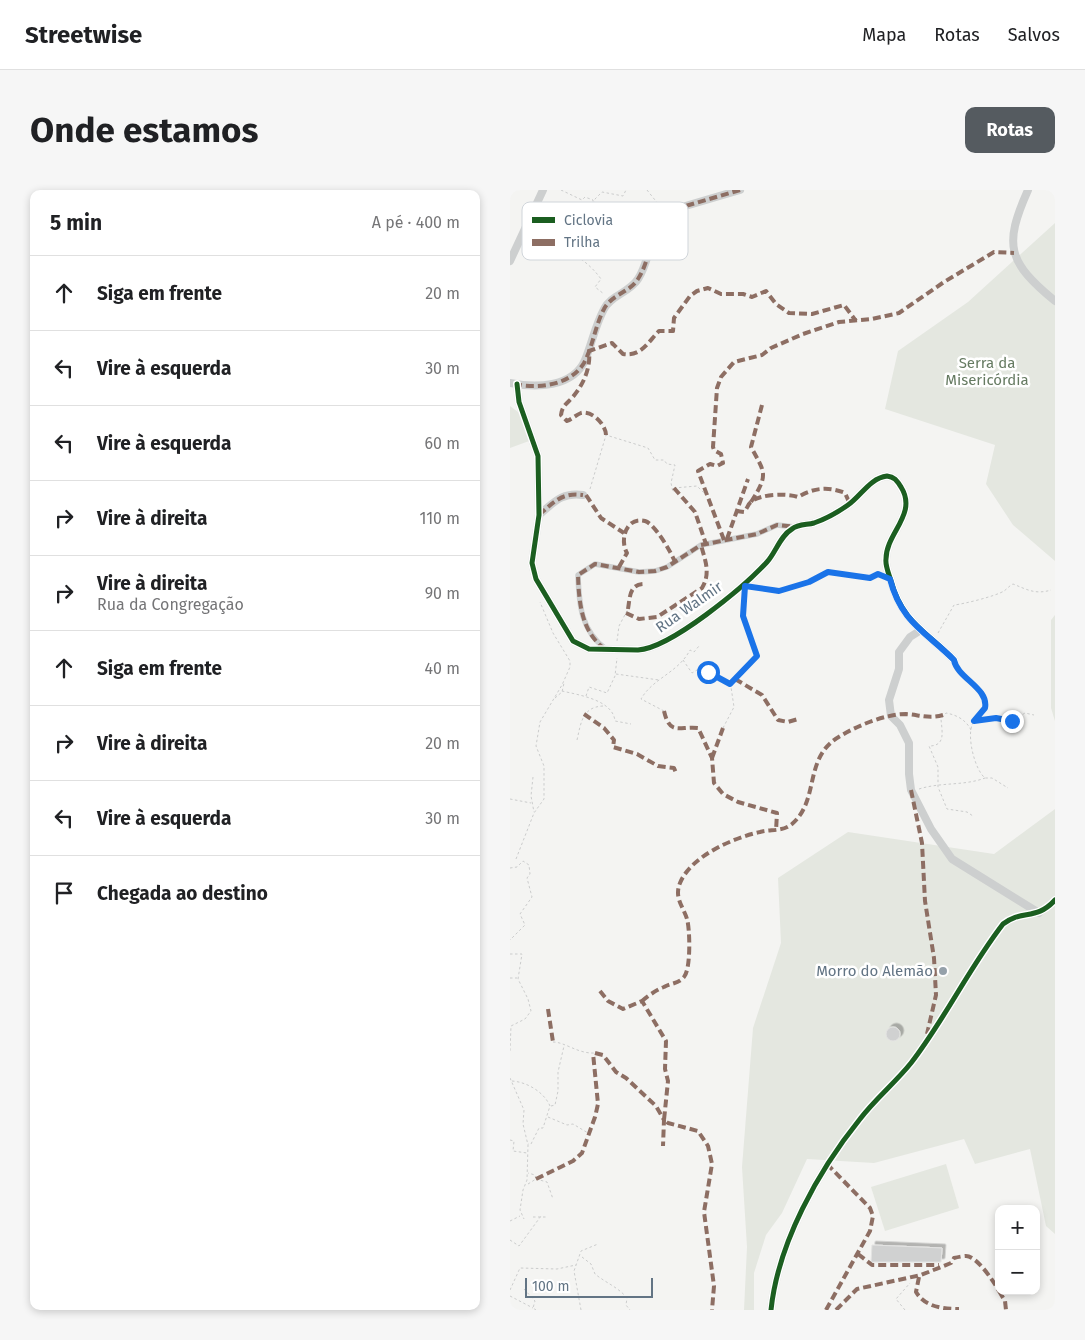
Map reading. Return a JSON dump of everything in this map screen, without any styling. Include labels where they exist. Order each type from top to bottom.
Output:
[{"type":"street","points":[[539,202],[544,190]]},
{"type":"street","points":[[688,204],[740,190]]},
{"type":"street","points":[[1028,190],[1013,231],[1012,246],[1025,272],[1055,301]]},
{"type":"street","points":[[510,261],[522,238]]},
{"type":"street","points":[[514,384],[540,387],[556,383],[576,372],[584,362],[597,323],[611,300],[636,282],[646,260]]},
{"type":"street","name":"Rua Walmir","points":[[514,384],[538,456],[539,515],[532,557],[536,579],[573,641],[589,649],[607,650],[646,649],[665,641],[744,585],[767,562],[784,537],[795,527]]},
{"type":"street","points":[[607,650],[588,633],[583,617],[578,575],[595,564],[639,572],[655,571],[667,567],[701,545],[756,534],[777,525],[795,527],[815,523],[850,504],[878,478],[887,476],[894,478],[905,494],[906,504],[897,532],[886,553],[886,564],[898,604],[921,630],[954,660]]},
{"type":"street","points":[[539,515],[560,496],[568,494],[583,495]]},
{"type":"street","points":[[921,630],[910,637],[899,652],[899,669],[889,700],[891,716],[900,725],[909,743],[908,774],[912,790],[930,828],[952,859],[1039,913]]},
{"type":"street","points":[[772,1310],[784,1257],[812,1190],[827,1164],[859,1120],[910,1064],[1003,924],[1017,916],[1039,913],[1055,900]]},
{"type":"path","points":[[561,190],[582,200],[585,197],[593,200],[593,202]]},
{"type":"path","points":[[593,202],[594,199],[602,192],[623,196],[626,190]]},
{"type":"path","points":[[647,190],[657,202]]},
{"type":"path","points":[[585,260],[593,267],[601,279],[595,287],[611,300]]},
{"type":"path","points":[[583,495],[588,494],[606,435],[645,447],[651,452],[655,460],[664,460],[667,464],[675,465],[671,486],[673,492],[675,489],[697,486],[706,495]]},
{"type":"path","points":[[683,660],[692,673],[702,667],[727,684],[730,684],[746,666],[755,660],[757,656],[743,616],[744,585],[779,591],[809,582],[828,572],[870,578],[878,574],[890,579]]},
{"type":"path","points":[[934,641],[954,605],[982,600],[990,595],[1006,591],[1013,584],[1021,590],[1032,592],[1041,593],[1051,590]]},
{"type":"path","points":[[539,596],[542,610],[570,661],[562,691],[552,700]]},
{"type":"path","points":[[586,697],[589,687],[607,693],[615,674],[619,626],[628,609]]},
{"type":"path","points":[[664,712],[641,699],[650,686],[668,676],[690,650],[694,652],[700,646]]},
{"type":"path","points":[[954,660],[956,668],[983,695],[985,708],[974,721],[971,730]]},
{"type":"path","points":[[615,674],[659,680]]},
{"type":"path","points":[[723,728],[734,707],[732,687],[734,678]]},
{"type":"path","points":[[516,859],[534,812],[544,799],[546,782],[544,766],[536,746],[543,715],[566,679]]},
{"type":"path","points":[[562,691],[586,697],[612,712],[615,721],[631,724]]},
{"type":"path","points":[[578,740],[581,721],[587,710],[603,706]]},
{"type":"path","points":[[974,721],[996,718],[1012,721],[1025,713],[1034,715]]},
{"type":"path","points":[[973,816],[967,812],[947,809],[938,787],[939,771],[929,746],[938,744],[941,741],[943,715],[950,714],[955,718],[962,718],[968,722],[971,730],[974,760],[985,778]]},
{"type":"path","points":[[534,777],[532,803],[534,812]]},
{"type":"path","points":[[919,789],[939,784],[967,784],[985,778],[992,778],[1008,788]]},
{"type":"path","points":[[510,799],[532,803]]},
{"type":"path","points":[[510,868],[517,867],[523,861],[529,865],[530,874],[527,878],[532,897],[520,914],[525,925],[510,940]]},
{"type":"path","points":[[510,954],[522,954],[518,978],[528,999],[531,1011],[525,1019],[512,1026],[510,1051]]},
{"type":"path","points":[[510,978],[518,978]]},
{"type":"path","points":[[552,1042],[595,1053]]},
{"type":"path","points":[[550,1106],[555,1106],[558,1091],[558,1072],[564,1046]]},
{"type":"path","points":[[510,1078],[524,1110],[523,1124],[528,1145],[527,1184]]},
{"type":"path","points":[[511,1080],[531,1086],[544,1097],[550,1106],[543,1128],[539,1128],[531,1144],[528,1145]]},
{"type":"path","points":[[547,1117],[567,1126],[573,1124],[588,1133]]},
{"type":"path","points":[[510,1140],[514,1141],[513,1151],[528,1154]]},
{"type":"path","points":[[528,1173],[535,1175],[536,1179],[547,1182],[553,1199]]},
{"type":"path","points":[[524,1219],[521,1216],[523,1190],[527,1184],[536,1179]]},
{"type":"path","points":[[510,1221],[521,1216]]},
{"type":"path","points":[[510,1240],[519,1246],[541,1216]]},
{"type":"path","points":[[538,1222],[533,1217],[546,1217]]},
{"type":"path","points":[[581,1310],[574,1271],[581,1256],[581,1251],[598,1244]]},
{"type":"path","points":[[581,1256],[591,1264],[595,1274],[612,1284],[628,1298],[626,1305],[630,1310]]},
{"type":"path","points":[[510,1290],[520,1268],[557,1269],[576,1266]]},
{"type":"path","points":[[905,1310],[896,1299],[910,1283]]},
{"type":"path","points":[[510,1296],[534,1309],[535,1301],[524,1289]]},
{"type":"green space","name":"Serra da Misericórdia","points":[[1055,223],[1055,561],[1013,525],[986,484],[995,445],[885,409],[898,351],[968,302]]},
{"type":"green space","points":[[510,406],[518,412],[529,441],[510,448]]},
{"type":"green space","points":[[1055,615],[1055,721],[1051,708],[1051,620]]},
{"type":"green space","points":[[1055,809],[1055,1234],[1046,1226],[1030,1149],[975,1164],[964,1139],[874,1163],[807,1159],[782,1213],[766,1235],[754,1273],[754,1310],[744,1310],[747,1247],[742,1167],[753,1028],[781,943],[778,878],[848,832],[994,854]]},
{"type":"green space","points":[[946,1164],[959,1208],[885,1231],[871,1187]]},
{"type":"building","points":[[890,1027],[896,1027],[900,1034],[896,1041],[890,1041],[886,1037],[886,1031]]},
{"type":"building","points":[[872,1245],[942,1248],[941,1262],[871,1262]]},
{"type":"marked path","points":[[688,205],[740,190]]},
{"type":"marked path","points":[[724,540],[698,471],[710,464],[717,466],[723,463],[721,454],[714,450],[713,447],[717,388],[721,377],[734,362],[762,355],[771,348],[803,334],[839,322],[872,319],[899,313],[944,282],[994,252],[1014,253]]},
{"type":"marked path","points":[[514,384],[543,386],[562,381],[578,371],[584,363],[598,322],[607,304],[635,283],[647,260]]},
{"type":"marked path","points":[[606,435],[604,427],[598,419],[590,414],[581,413],[567,421],[561,415],[564,406],[575,394],[585,377],[589,364],[589,351],[612,343],[623,354],[639,351],[659,331],[673,331],[674,318],[690,296],[697,291],[708,288],[721,294],[743,294],[752,297],[766,291],[776,304],[789,313],[812,314],[844,305],[856,321]]},
{"type":"marked path","points":[[751,502],[763,479],[762,468],[751,447],[762,405]]},
{"type":"marked path","points":[[727,539],[748,479]]},
{"type":"marked path","points":[[674,488],[695,512],[706,544]]},
{"type":"marked path","points":[[736,511],[744,512],[750,503],[760,497],[780,495],[798,497],[821,489],[833,489],[845,493],[850,504]]},
{"type":"marked path","points":[[539,515],[559,499],[569,495],[583,495]]},
{"type":"marked path","points":[[586,495],[601,518],[624,533]]},
{"type":"marked path","points":[[619,567],[627,553],[624,541],[626,530],[629,525],[639,520],[645,521],[653,527],[675,562]]},
{"type":"marked path","points":[[605,649],[597,642],[586,625],[579,596],[578,575],[595,564],[639,572],[655,571],[667,567],[701,545],[757,534],[777,525],[796,527]]},
{"type":"marked path","points":[[626,613],[639,619],[657,617],[702,588],[707,572],[701,545]]},
{"type":"marked path","points":[[628,609],[631,592],[635,586],[644,584]]},
{"type":"marked path","points":[[735,679],[762,695],[778,720],[788,722],[798,719]]},
{"type":"marked path","points":[[664,711],[666,719],[672,727],[698,728],[712,758],[714,783],[723,794],[738,802],[777,813],[776,831]]},
{"type":"marked path","points":[[584,714],[604,728],[614,740],[613,747],[637,754],[658,766],[674,768],[676,773]]},
{"type":"marked path","points":[[642,1001],[658,990],[679,981],[686,973],[689,958],[689,931],[687,919],[680,902],[678,888],[685,873],[693,864],[714,850],[738,839],[760,832],[788,827],[792,824],[801,814],[806,802],[821,754],[842,735],[864,724],[898,714],[929,717],[943,715]]},
{"type":"marked path","points":[[712,758],[723,728]]},
{"type":"marked path","points":[[911,790],[922,843],[925,901],[934,958],[936,995],[927,1034]]},
{"type":"marked path","points":[[600,991],[608,1001],[623,1009],[642,1001],[666,1041],[665,1069],[668,1081],[664,1120],[668,1123],[698,1131],[708,1146],[712,1164],[704,1212],[714,1286],[712,1310]]},
{"type":"marked path","points":[[548,1009],[553,1042]]},
{"type":"marked path","points":[[536,1179],[573,1161],[582,1153],[598,1104],[593,1053]]},
{"type":"marked path","points":[[595,1053],[603,1055],[616,1072],[626,1078],[656,1106],[664,1120],[663,1146]]},
{"type":"marked path","points":[[826,1310],[870,1231],[873,1216],[870,1208],[827,1164]]},
{"type":"marked path","points":[[858,1254],[872,1265],[939,1265]]},
{"type":"marked path","points":[[836,1310],[857,1289],[921,1275],[951,1263],[954,1258],[963,1256],[975,1260],[995,1285]]},
{"type":"marked path","points":[[919,1277],[916,1292],[924,1301],[941,1308],[959,1309]]},
{"type":"marked path","points":[[1001,1295],[1005,1301],[1006,1310]]},
{"type":"cycle path","points":[[517,384],[519,402],[538,456],[539,515],[532,563],[536,579],[573,641],[589,649],[638,650],[652,647],[669,639],[706,615],[742,586],[767,562],[781,540],[794,527],[814,523],[832,515],[853,501],[876,480],[887,476],[892,477],[901,487],[906,506],[904,515],[887,550],[887,567],[896,595],[902,607],[916,625],[954,660]]},
{"type":"cycle path","points":[[771,1310],[775,1285],[791,1234],[815,1185],[844,1139],[911,1063],[1003,924],[1016,917],[1042,910],[1055,900]]},
{"type":"place","name":"Morro do Alemão","points":[[943,971]]},
{"type":"route","points":[[708,672],[721,681],[730,684],[743,668],[755,660],[757,656],[743,616],[745,586],[779,591],[809,582],[828,572],[870,578],[878,574],[890,579],[894,595],[906,616],[941,646],[954,660],[956,668],[983,695],[985,708],[974,721],[996,718],[1012,721]]}]
